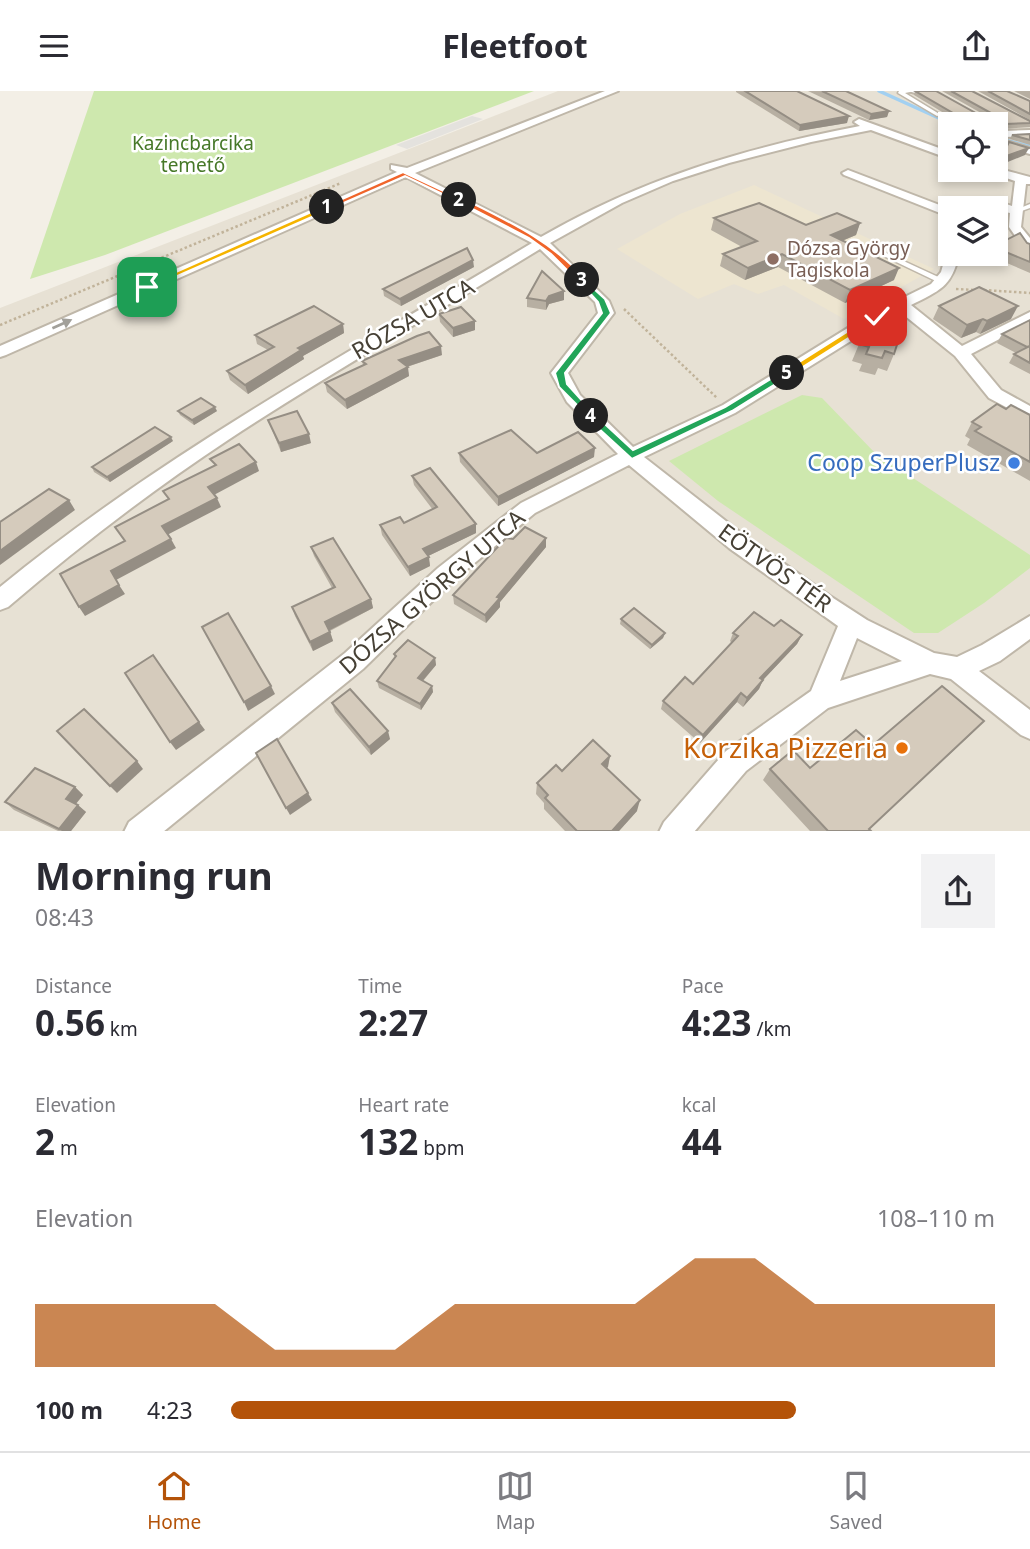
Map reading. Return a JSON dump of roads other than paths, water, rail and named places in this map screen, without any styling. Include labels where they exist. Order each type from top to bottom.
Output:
[{"type":"street","points":[[0,338],[593,91]]},
{"type":"street","points":[[0,352],[400,170],[613,91]]},
{"type":"street","points":[[913,91],[919,91]]},
{"type":"street","points":[[848,117],[938,152]]},
{"type":"street","name":"RÓZSA UTCA","points":[[0,600],[42,564],[201,447],[357,351],[639,191],[700,168],[780,144],[870,127]]},
{"type":"street","points":[[1008,136],[1030,133]]},
{"type":"street","points":[[1008,138],[1030,151]]},
{"type":"street","points":[[1030,168],[1020,179],[1016,211],[1017,232],[1030,247]]},
{"type":"street","points":[[400,170],[543,244]]},
{"type":"street","points":[[848,173],[938,208]]},
{"type":"street","points":[[1008,209],[1016,211]]},
{"type":"street","name":"EÖTVÖS TÉR","points":[[543,244],[602,301],[607,313],[559,373],[563,385],[582,408],[632,456],[783,576],[851,622],[930,663]]},
{"type":"street","points":[[940,284],[949,266]]},
{"type":"street","name":"DÓZSA GYÖRGY UTCA","points":[[139,831],[354,661],[446,574],[528,508],[729,409],[877,316],[940,284]]},
{"type":"street","points":[[901,305],[961,353],[995,394],[1030,414]]},
{"type":"street","points":[[961,353],[1030,317]]},
{"type":"street","points":[[820,699],[851,622]]},
{"type":"street","points":[[958,669],[991,653],[1030,626]]},
{"type":"street","points":[[674,831],[736,761],[820,699],[930,663],[958,669],[1030,726]]},
{"type":"lane","points":[[913,91],[900,92],[938,114]]},
{"type":"lane","points":[[1016,211],[1030,207]]},
{"type":"lane","points":[[869,247],[940,284]]},
{"type":"waterway","points":[[879,91],[938,118]]},
{"type":"waterway","points":[[1008,141],[1030,146]]},
{"type":"place","name":"Dózsa György Tagiskola","points":[[773,259]]},
{"type":"place","name":"Coop SzuperPlusz","points":[[1014,463]]},
{"type":"place","name":"Korzika Pizzeria","points":[[902,748]]},
{"type":"park label","name":"Kazincbarcika temető","points":[[193,154]]}]
